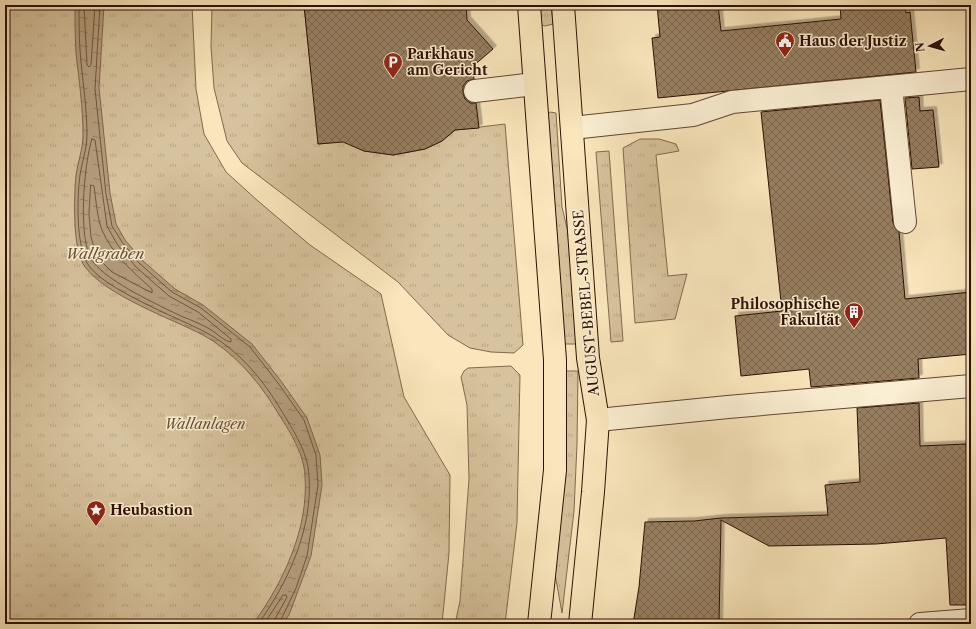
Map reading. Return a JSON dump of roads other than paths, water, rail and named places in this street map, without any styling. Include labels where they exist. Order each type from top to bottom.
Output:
[{"type":"main road","points":[[528,5],[555,360],[555,470],[539,624]]},
{"type":"main road","name":"AUGUST-BEBEL-STRASSE","points":[[563,5],[588,358],[598,420],[594,492],[580,624]]},
{"type":"lane","points":[[572,128],[693,115],[732,102],[971,79]]},
{"type":"lane","points":[[475,91],[497,87],[534,84]]},
{"type":"lane","points":[[891,87],[905,222]]},
{"type":"lane","points":[[598,420],[971,386]]},
{"type":"lane","points":[[920,624],[971,620]]},
{"type":"water","name":"Wallgraben","points":[[75,5],[104,5],[99,88],[110,193],[116,224],[125,240],[143,261],[175,289],[203,305],[252,344],[281,381],[307,418],[320,455],[322,485],[311,556],[289,615],[282,624],[253,624],[284,573],[292,554],[303,515],[305,496],[304,467],[294,439],[259,385],[251,375],[224,349],[203,335],[123,297],[95,278],[85,267],[81,259],[76,236],[75,222],[76,175],[83,135],[82,104],[76,53]]},
{"type":"place","name":"Haus der Justiz","points":[[785,58]]},
{"type":"place","name":"Parkhaus am Gericht","points":[[393,79]]},
{"type":"place","name":"Philosophische Fakultät","points":[[854,329]]},
{"type":"place","name":"Heubastion","points":[[96,527]]},
{"type":"park label","name":"Wallanlagen","points":[[205,424]]}]
